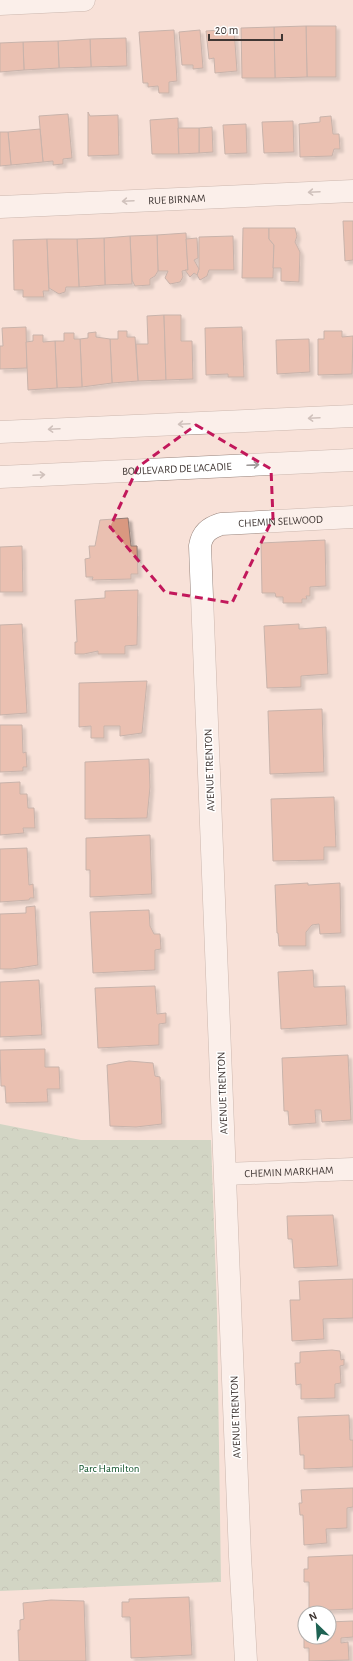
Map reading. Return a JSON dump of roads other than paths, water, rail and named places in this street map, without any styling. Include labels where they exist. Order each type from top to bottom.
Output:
[{"type":"street","points":[[0,4],[84,0]]},
{"type":"street","name":"RUE BIRNAM","points":[[0,207],[353,191]]},
{"type":"street","points":[[0,432],[353,416]]},
{"type":"street","name":"BOULEVARD DE L'ACADIE","points":[[0,477],[353,460]]},
{"type":"street","name":"CHEMIN SELWOOD","points":[[209,528],[221,524],[353,517]]},
{"type":"street","name":"AVENUE TRENTON","points":[[209,528],[201,538],[200,546],[240,1556],[246,1661]]},
{"type":"street","name":"CHEMIN MARKHAM","points":[[226,1174],[353,1170]]},
{"type":"park label","name":"Parc Hamilton","points":[[109,1468]]}]
